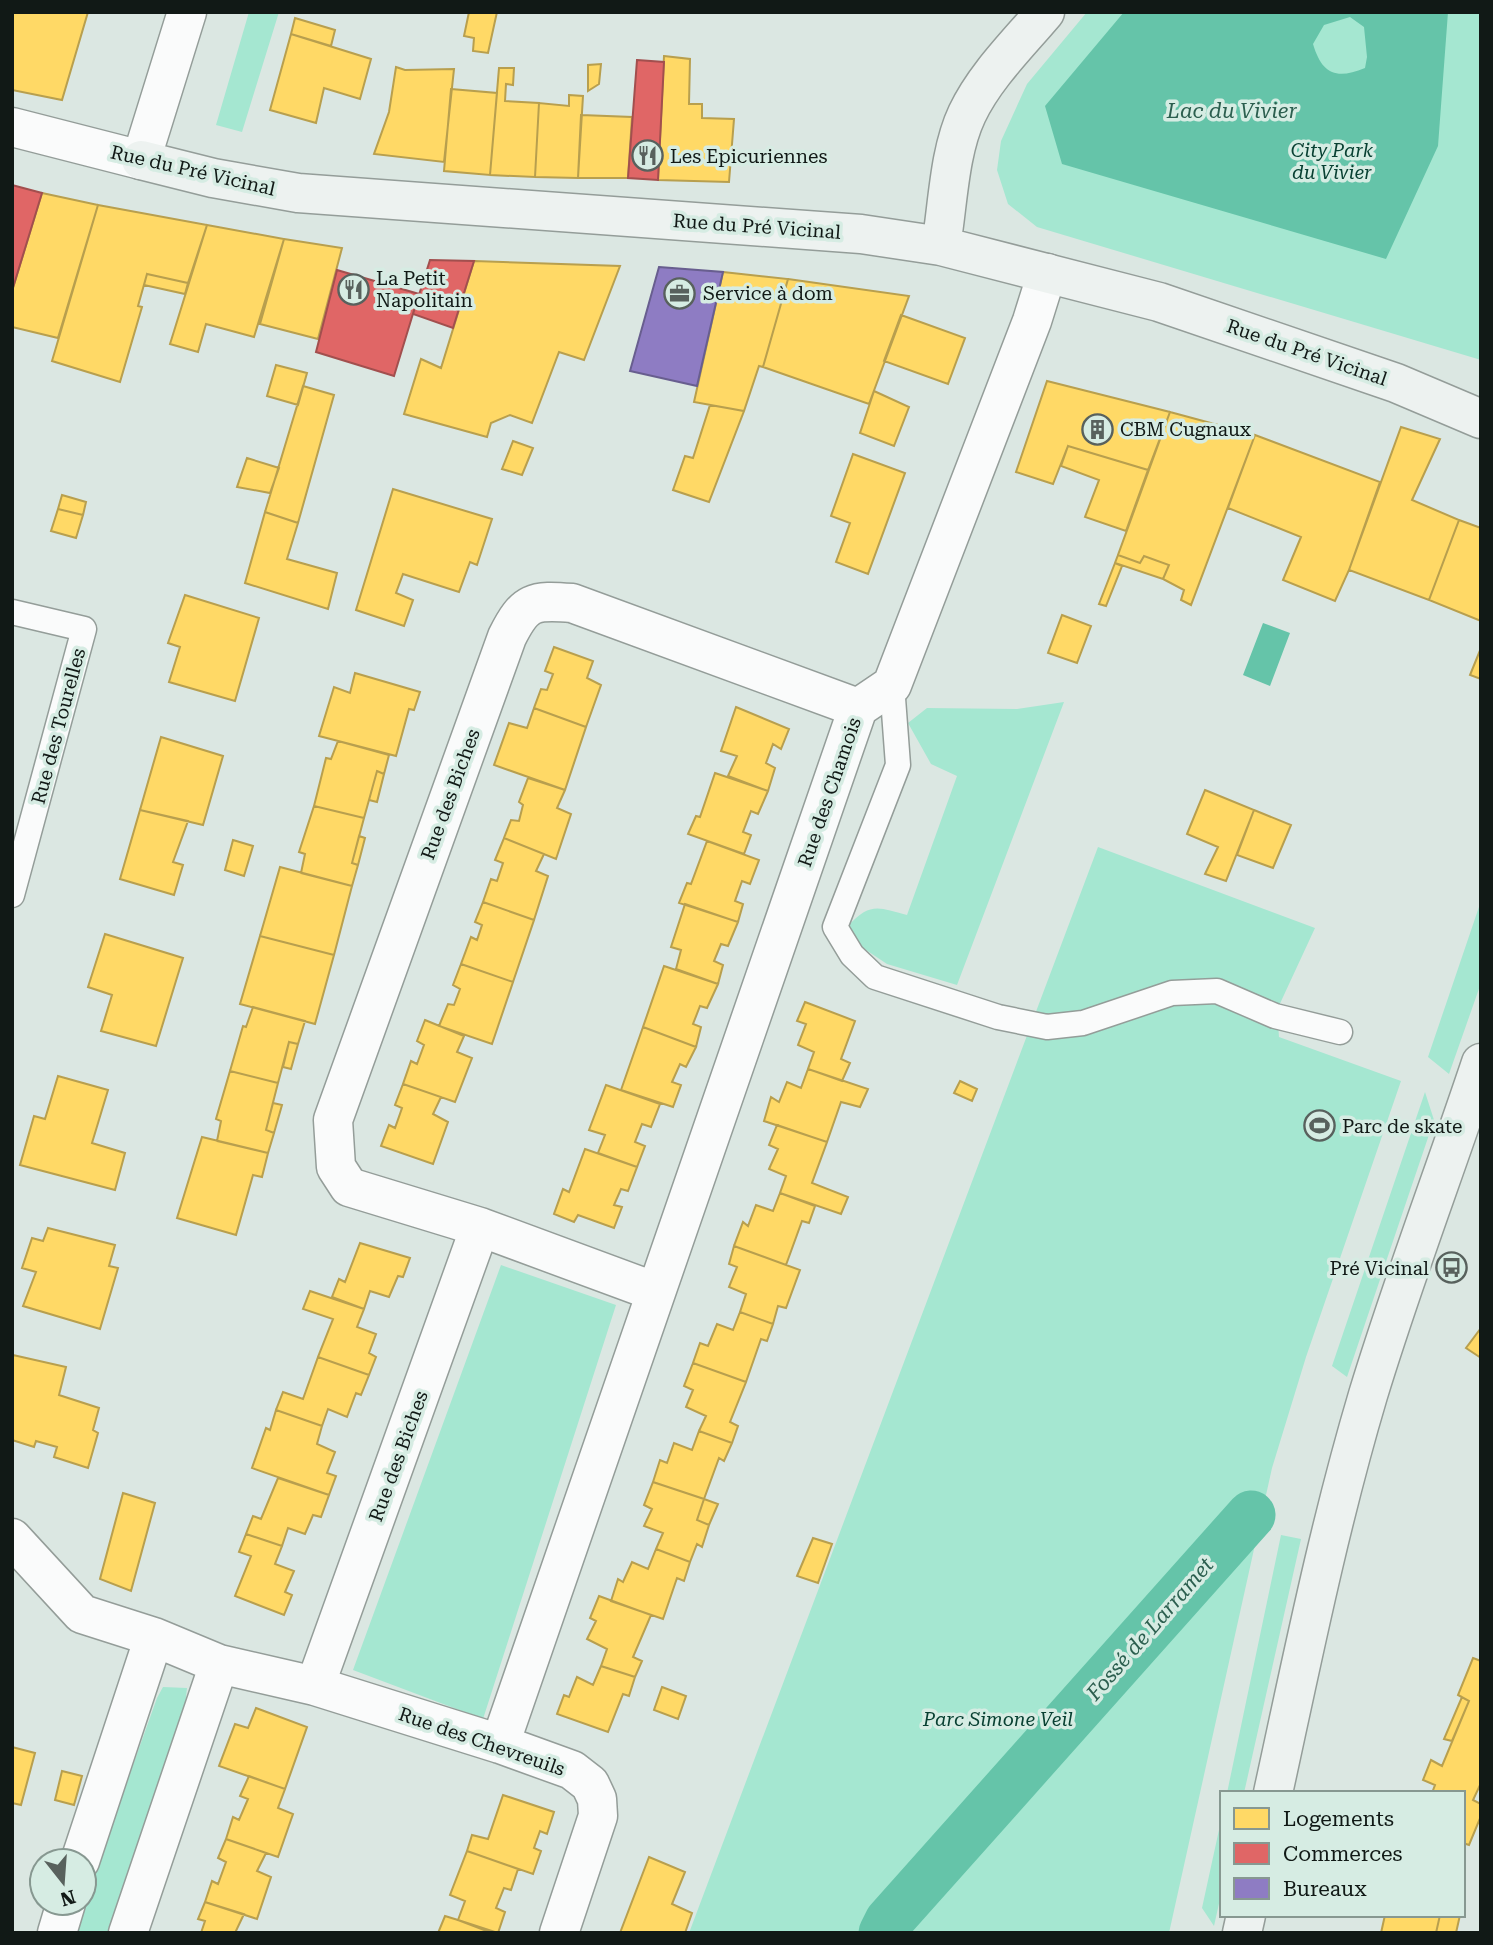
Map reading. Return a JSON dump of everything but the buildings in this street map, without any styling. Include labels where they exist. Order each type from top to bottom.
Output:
[{"type":"main road","points":[[941,246],[957,142],[967,113],[997,67],[1045,12]]},
{"type":"main road","name":"Rue du Pré Vicinal","points":[[141,160],[213,178],[298,193],[834,231],[941,246],[1159,302],[1396,383],[1481,419]]},
{"type":"main road","points":[[1273,1791],[1333,1522],[1365,1408],[1413,1256],[1481,1063]]},
{"type":"street","points":[[141,160],[187,12]]},
{"type":"street","name":"Rue du Pré Vicinal","points":[[12,127],[141,160]]},
{"type":"street","points":[[892,685],[1032,321],[1047,273]]},
{"type":"street","name":"Rue des Biches","points":[[656,1292],[480,1227],[349,1187],[336,1167],[333,1120],[507,637],[519,613],[541,601],[572,603],[858,708]]},
{"type":"street","name":"Rue des Chamois","points":[[500,1744],[858,708],[892,685]]},
{"type":"street","name":"Rue des Biches","points":[[315,1686],[480,1227]]},
{"type":"street","points":[[12,1538],[82,1614],[154,1637],[85,1847]]},
{"type":"street","name":"Rue des Chevreuils","points":[[154,1637],[219,1664],[315,1686],[500,1744],[572,1770],[590,1784],[597,1799],[598,1816],[559,1933]]},
{"type":"street","points":[[128,1933],[219,1664]]},
{"type":"lane","name":"Rue des Tourelles","points":[[12,612],[84,629],[12,895]]},
{"type":"lane","points":[[892,685],[898,765],[835,927],[852,955],[875,977],[998,1017],[1048,1027],[1083,1023],[1172,993],[1217,991],[1275,1016],[1340,1032]]},
{"type":"green space","points":[[249,12],[279,12],[242,132],[216,125]]},
{"type":"green space","name":"City Park du Vivier","points":[[1087,12],[1481,12],[1481,360],[1037,227],[1008,204],[997,170],[1001,141],[1027,84]]},
{"type":"green space","points":[[1064,702],[957,985],[887,964],[860,946],[848,926],[862,913],[881,909],[907,915],[957,776],[931,764],[908,723],[927,708],[1017,709]]},
{"type":"green space","name":"Parc Simone Veil","points":[[1098,847],[1315,928],[1277,1010],[1279,1037],[1401,1081],[1306,1357],[1272,1468],[1169,1933],[689,1933]]},
{"type":"green space","points":[[1481,901],[1481,983],[1449,1074],[1428,1057]]},
{"type":"green space","points":[[1425,1092],[1434,1120],[1347,1377],[1332,1366]]},
{"type":"green space","points":[[501,1265],[616,1305],[483,1719],[353,1670]]},
{"type":"green space","points":[[1281,1535],[1301,1539],[1244,1791],[1227,1791]]},
{"type":"green space","points":[[163,1687],[187,1688],[185,1706],[107,1933],[73,1933],[79,1917],[98,1917],[98,1863]]},
{"type":"green space","points":[[1220,1825],[1220,1899],[1214,1926],[1202,1908]]},
{"type":"water","name":"Lac du Vivier","points":[[1124,12],[1448,12],[1438,146],[1386,259],[1062,164],[1045,106]],"holes":[[[1350,17],[1364,27],[1367,57],[1365,68],[1346,74],[1338,74],[1326,68],[1313,44],[1324,25]]]},
{"type":"water","points":[[1263,623],[1290,633],[1270,686],[1243,675]]},
{"type":"waterway","name":"Fossé de Larramet","points":[[883,1933],[889,1921],[1251,1515]]},
{"type":"place","name":"Les Epicuriennes","points":[[647,156]]},
{"type":"place","name":"La Petit Napolitain","points":[[353,289]]},
{"type":"place","name":"Service à dom","points":[[680,293]]},
{"type":"place","name":"CBM Cugnaux","points":[[1097,429]]},
{"type":"place","name":"Parc de skate","points":[[1319,1126]]},
{"type":"place","name":"Pré Vicinal","points":[[1452,1268]]}]
